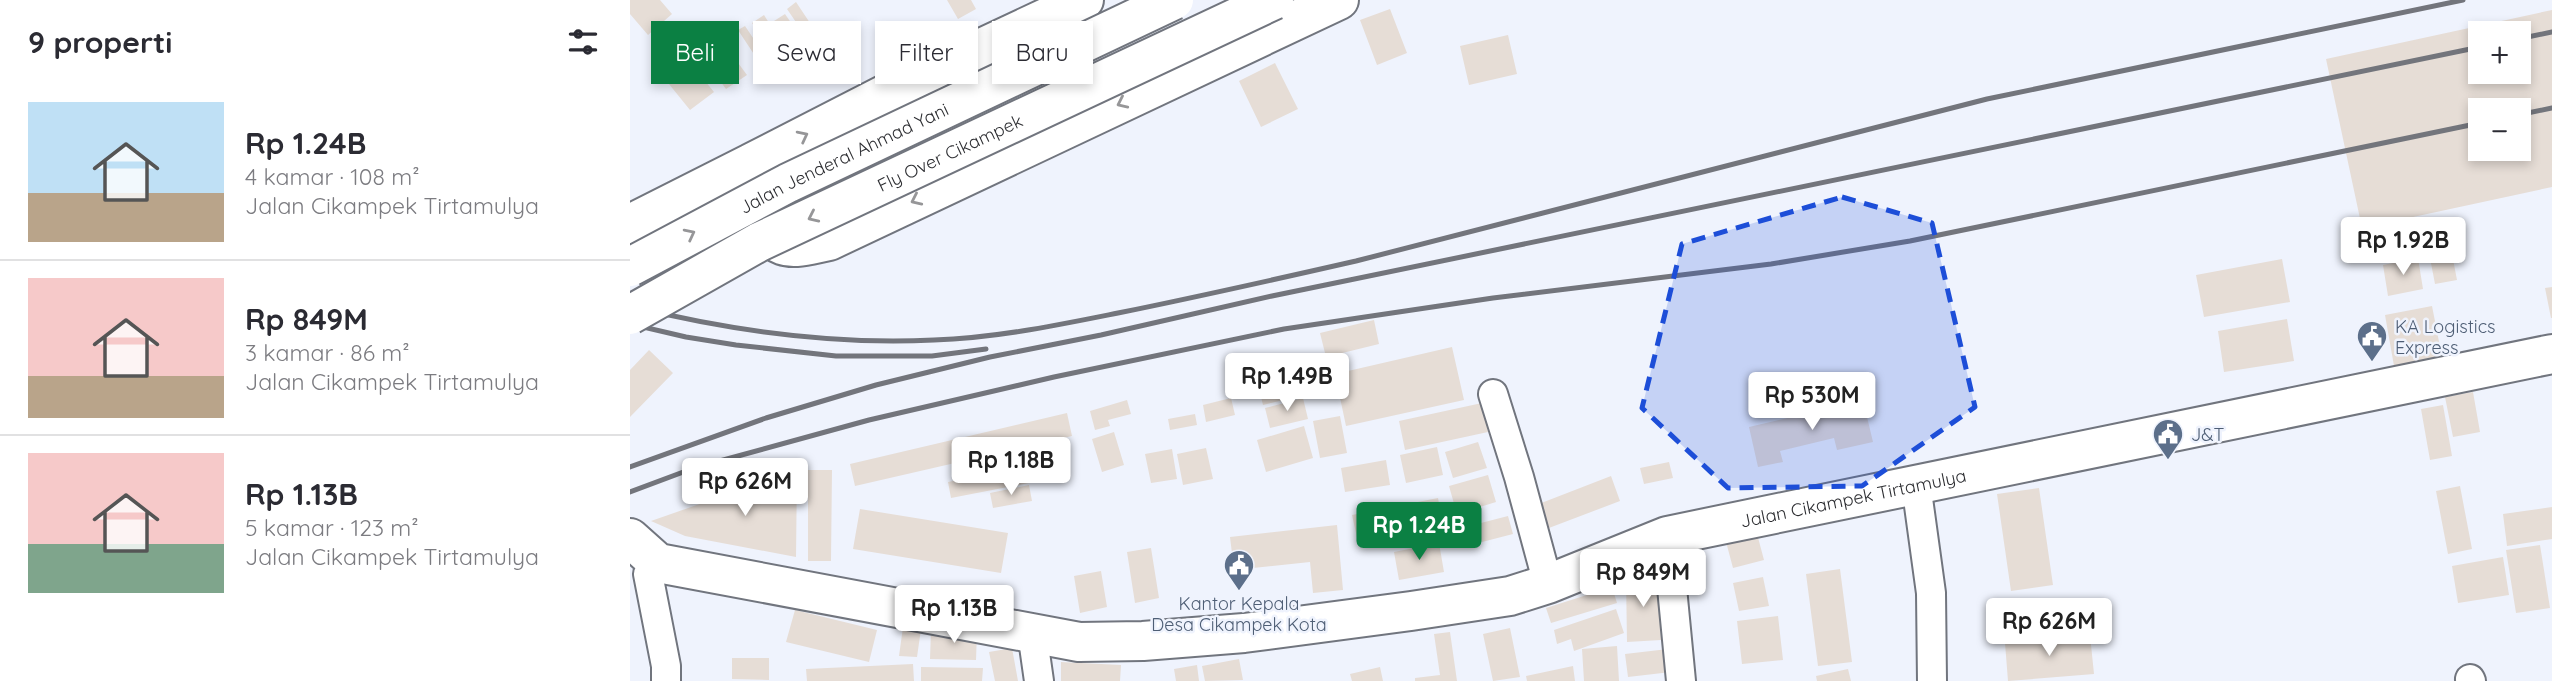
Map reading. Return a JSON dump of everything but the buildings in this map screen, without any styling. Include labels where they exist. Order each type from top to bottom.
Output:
[{"type":"main road","points":[[630,224],[911,81],[1084,0]]},
{"type":"main road","name":"Jalan Jenderal Ahmad Yani","points":[[630,267],[788,183],[1174,0]]},
{"type":"main road","name":"Fly Over Cikampek","points":[[630,315],[759,242],[1274,0]]},
{"type":"main road","points":[[751,163],[749,212],[773,242],[793,249],[829,242],[1339,0]]},
{"type":"main road","name":"Jalan Cikampek Tirtamulya","points":[[641,564],[1079,642],[1143,641],[1244,633],[1510,596],[1548,584],[1667,536],[2552,354]]},
{"type":"street","points":[[1493,394],[1548,584]]},
{"type":"street","points":[[1916,484],[1931,593],[1931,681]]},
{"type":"street","points":[[1667,536],[1681,681]]},
{"type":"street","points":[[641,564],[666,666],[666,681]]},
{"type":"street","points":[[1032,632],[1039,681]]},
{"type":"highlighted area","points":[[1842,197],[1932,223],[1975,407],[1862,486],[1728,488],[1642,408],[1682,244]]},
{"type":"railway","points":[[630,306],[705,323],[819,338],[934,340],[1027,330],[1177,301],[1356,261],[1987,99],[2463,0]]},
{"type":"railway","points":[[2531,36],[2552,32]]},
{"type":"railway","points":[[630,467],[766,418],[876,385],[990,357],[1272,296],[2468,49]]},
{"type":"railway","points":[[2531,112],[2552,108]]},
{"type":"railway","points":[[630,492],[694,468],[869,420],[1054,377],[1284,329],[1493,298],[1771,264],[1910,241],[2468,125]]},
{"type":"railway","points":[[630,324],[736,345],[836,356],[932,356],[986,349]]},
{"type":"place","name":"KA Logistics Express","points":[[2372,363]]},
{"type":"place","name":"J&T","points":[[2168,461]]},
{"type":"place","name":"Kantor Kepala Desa Cikampek Kota","points":[[1239,592]]}]
